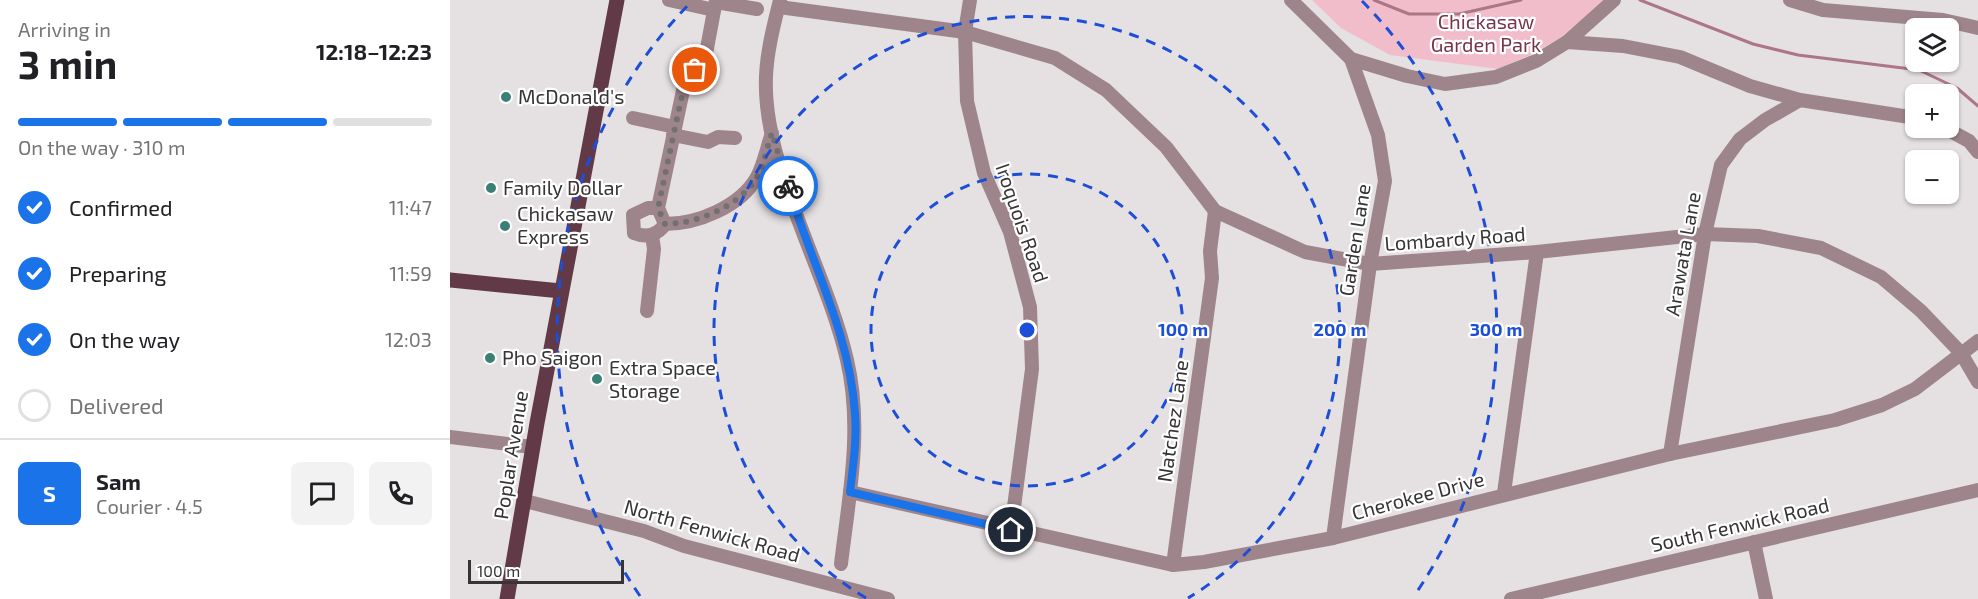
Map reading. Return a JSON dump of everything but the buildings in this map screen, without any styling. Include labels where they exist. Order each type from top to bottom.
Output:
[{"type":"main road","name":"Poplar Avenue","points":[[507,599],[525,501],[532,447],[617,0]]},
{"type":"main road","points":[[450,280],[561,291]]},
{"type":"street","points":[[669,0],[757,9]]},
{"type":"street","name":"Iroquois Road","points":[[970,0],[965,32],[967,101],[984,173],[1010,232],[1030,307],[1032,369],[1011,530]]},
{"type":"street","points":[[1291,0],[1352,59],[1407,76],[1445,84],[1496,77],[1536,61],[1567,42],[1614,0]]},
{"type":"street","points":[[1790,0],[1823,10],[1943,20],[1978,28]]},
{"type":"street","name":"Lombardy Road","points":[[779,3],[965,32],[1055,58],[1106,90],[1166,147],[1215,211],[1305,252],[1370,264],[1537,252],[1705,234],[1758,236],[1821,248],[1881,278],[1920,311],[1961,353],[1978,382]]},
{"type":"street","points":[[779,3],[766,77],[772,133],[789,192],[839,328],[848,361],[855,426],[841,564]]},
{"type":"street","points":[[665,224],[658,208],[685,81],[705,59],[715,4]]},
{"type":"street","points":[[1567,42],[1623,46],[1680,57],[1750,86],[1800,100],[1905,116]]},
{"type":"street","name":"Garden Lane","points":[[1333,538],[1370,264],[1385,181],[1378,135],[1352,59]]},
{"type":"street","name":"Arawata Lane","points":[[1670,454],[1705,234],[1721,165],[1740,139],[1765,120],[1800,100]]},
{"type":"street","points":[[633,118],[708,142],[718,137],[735,138]]},
{"type":"street","points":[[665,224],[684,224],[731,204],[757,178],[772,133]]},
{"type":"street","points":[[1959,136],[1969,141],[1978,152]]},
{"type":"street","points":[[658,208],[648,208],[633,215],[634,233],[642,236],[652,235],[661,231],[665,224]]},
{"type":"street","name":"Natchez Lane","points":[[1173,565],[1212,278],[1210,250],[1215,211]]},
{"type":"street","points":[[647,311],[654,249],[652,235]]},
{"type":"street","points":[[1504,493],[1537,252]]},
{"type":"street","name":"Cherokee Drive","points":[[850,492],[1173,565],[1204,562],[1333,538],[1504,493],[1670,454],[1835,420],[1882,405],[1915,389],[1978,341]]},
{"type":"street","points":[[450,437],[532,447]]},
{"type":"street","name":"South Fenwick Road","points":[[1511,599],[1978,490]]},
{"type":"street","name":"North Fenwick Road","points":[[525,501],[644,531],[684,546],[888,599]]},
{"type":"street","points":[[1754,542],[1766,599]]},
{"type":"green space","name":"Chickasaw Garden Park","points":[[1312,0],[1605,0],[1560,38],[1498,69],[1390,55],[1341,28]]},
{"type":"waterway","points":[[1374,0],[1409,14],[1459,14],[1521,0]]},
{"type":"waterway","points":[[1640,0],[1753,44],[1798,55],[1919,70],[1957,88],[1978,106]]},
{"type":"way so far","points":[[695,70],[685,81],[658,208],[664,217],[665,224],[684,224],[731,204],[757,178],[772,133],[788,186]]},
{"type":"place","name":"McDonald's","points":[[506,97]]},
{"type":"place","name":"Family Dollar","points":[[491,188]]},
{"type":"place","name":"Chickasaw Express","points":[[505,226]]},
{"type":"place","name":"Pho Saigon","points":[[490,358]]},
{"type":"place","name":"Extra Space Storage","points":[[597,379]]},
{"type":"route","points":[[788,186],[839,328],[848,361],[855,414],[850,492],[1011,530]]}]
